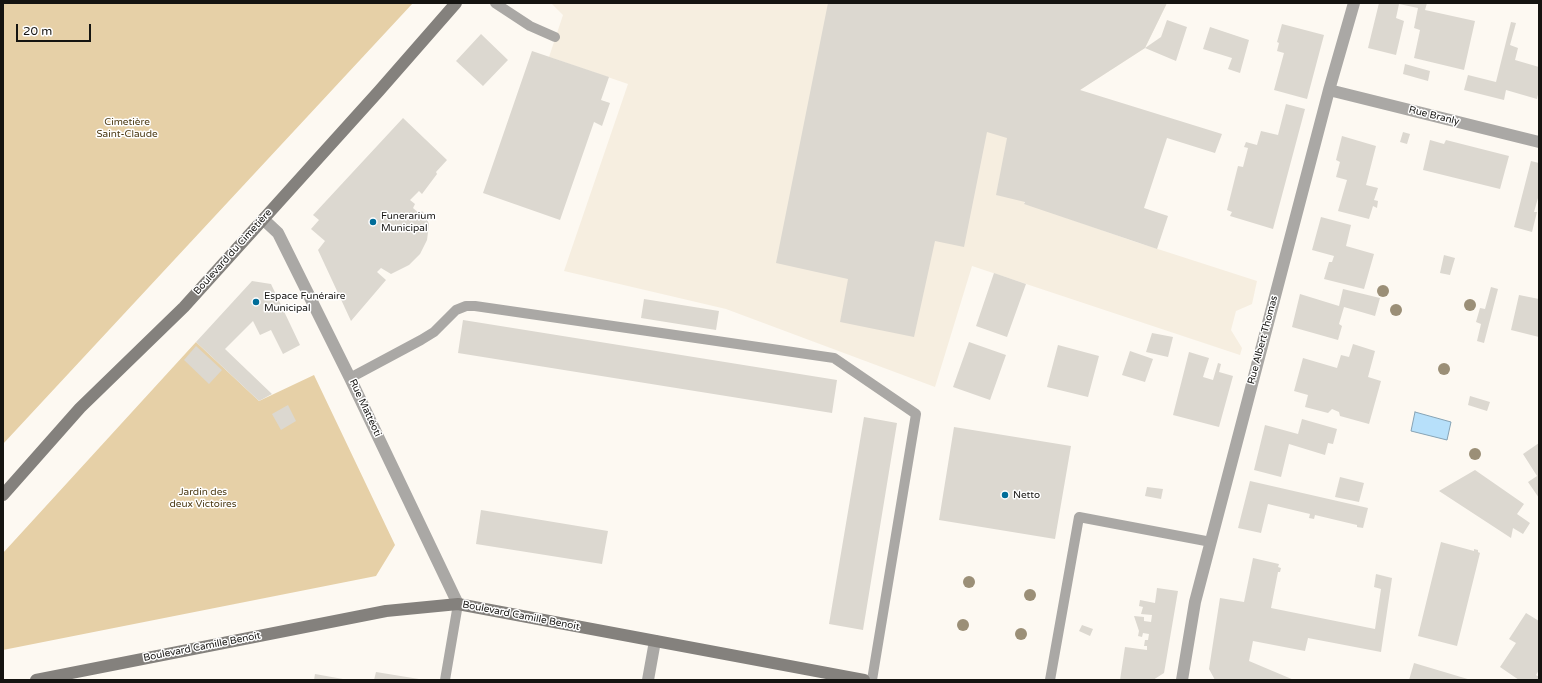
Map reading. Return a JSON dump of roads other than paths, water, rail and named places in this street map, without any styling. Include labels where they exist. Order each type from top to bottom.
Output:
[{"type":"street","name":"Boulevard du Cimetière","points":[[3,495],[80,408],[184,307],[338,137],[456,3]]},
{"type":"street","name":"Rue Albert Thomas","points":[[1182,680],[1195,602],[1329,90],[1354,3]]},
{"type":"street","name":"Rue Branly","points":[[1329,90],[1539,142]]},
{"type":"street","name":"Rue Mattéoti","points":[[263,219],[278,234],[350,378],[458,604]]},
{"type":"street","name":"Boulevard Camille Benoit","points":[[36,680],[386,611],[458,604],[864,680]]},
{"type":"street","points":[[648,680],[656,641]]},
{"type":"lane","points":[[495,3],[530,26],[555,37]]},
{"type":"lane","points":[[350,378],[428,336],[456,310],[466,306],[482,307],[834,358],[916,414],[872,680]]},
{"type":"lane","points":[[1050,680],[1079,517],[1211,542]]},
{"type":"lane","points":[[445,680],[458,604]]},
{"type":"water","points":[[1415,412],[1451,422],[1447,440],[1411,431]]},
{"type":"place","name":"Funerarium Municipal","points":[[373,222]]},
{"type":"place","name":"Espace Funéraire Municipal","points":[[256,302]]},
{"type":"place","name":"Netto","points":[[1005,495]]},
{"type":"park label","name":"Cimetière Saint-Claude","points":[[127,128]]},
{"type":"park label","name":"Jardin des deux Victoires","points":[[203,498]]}]
